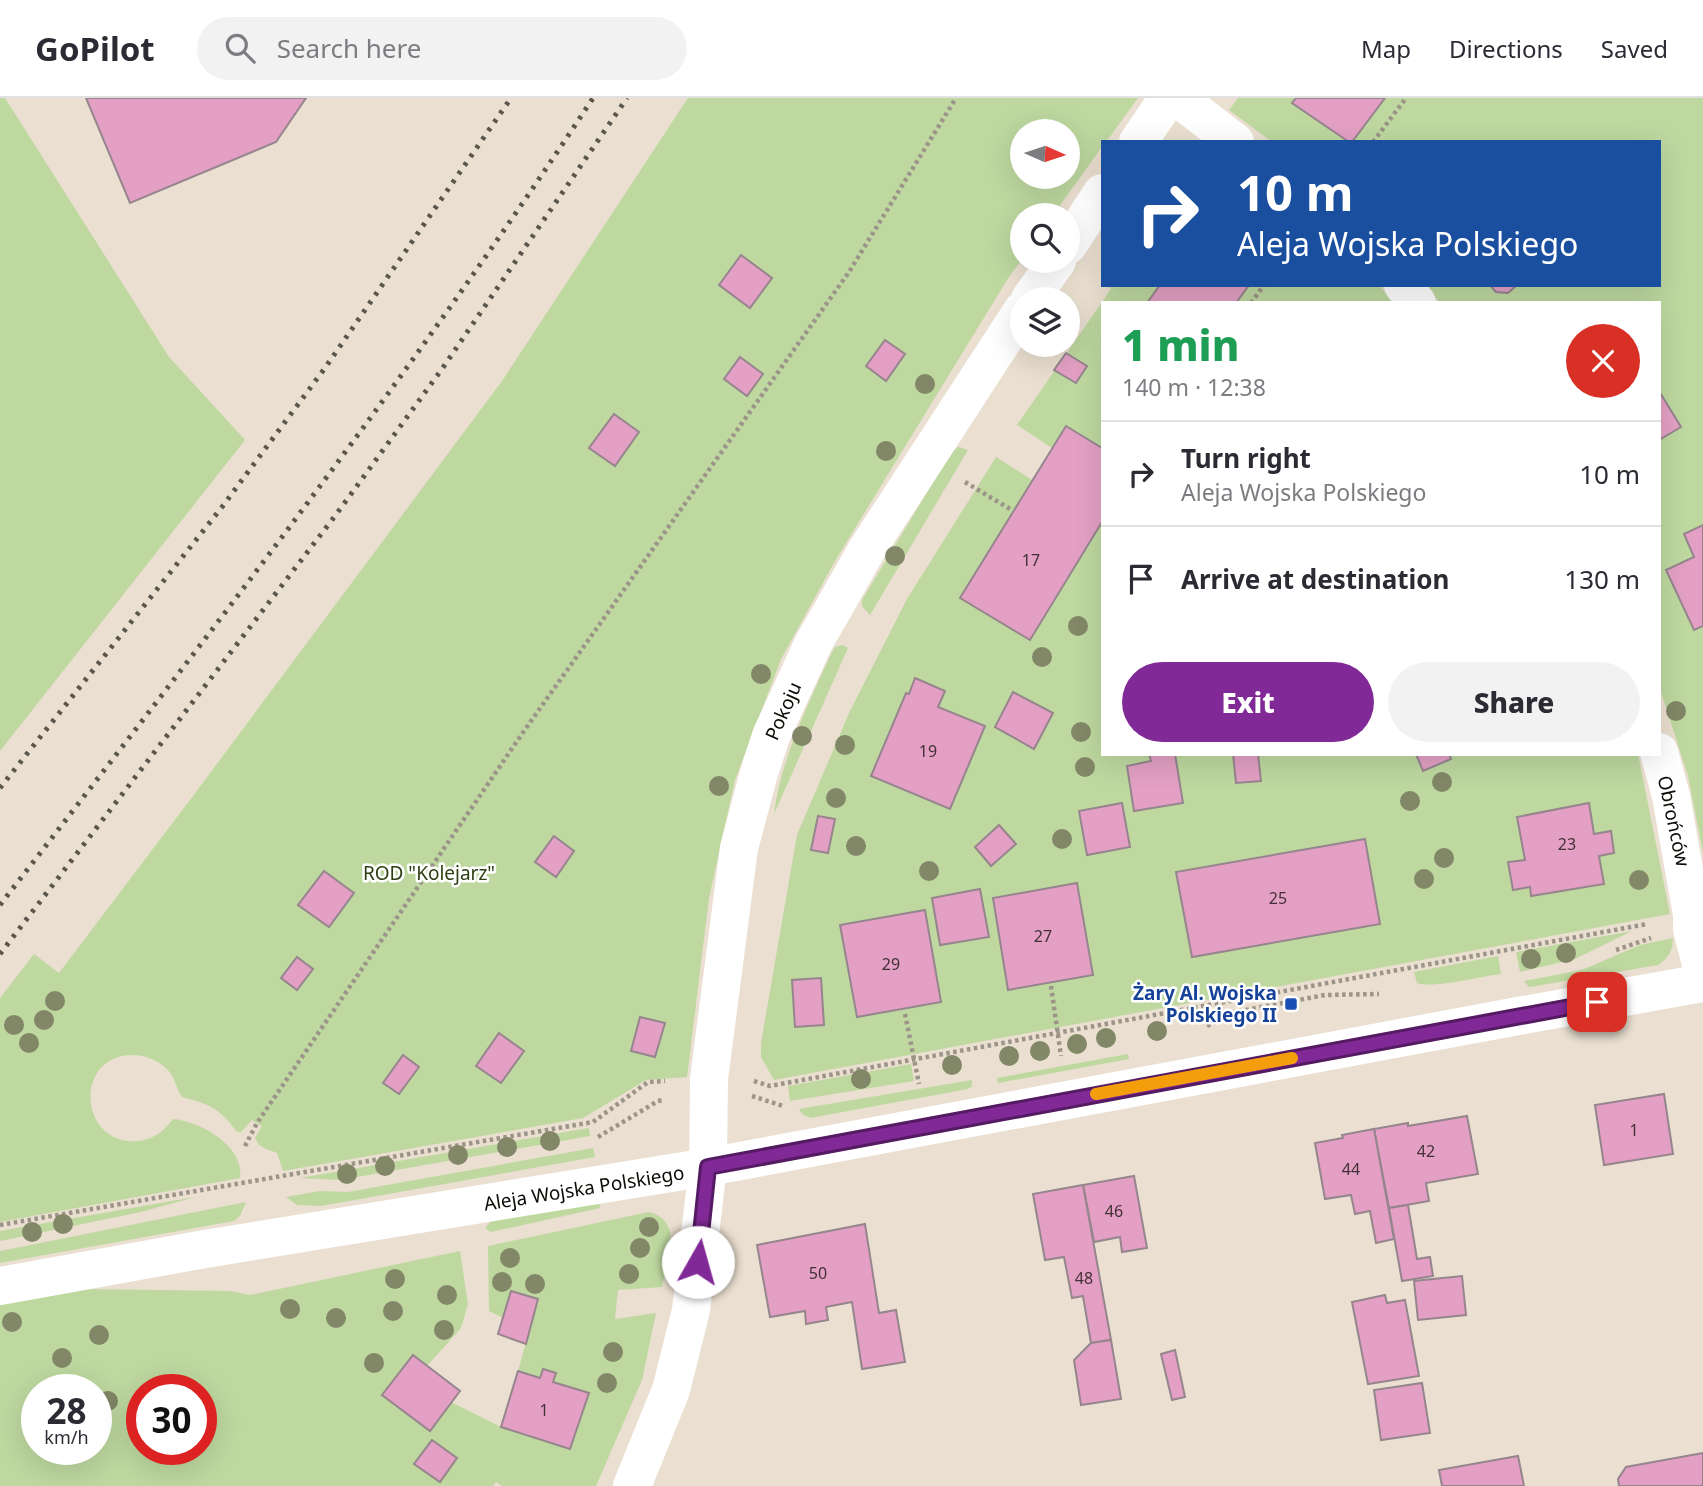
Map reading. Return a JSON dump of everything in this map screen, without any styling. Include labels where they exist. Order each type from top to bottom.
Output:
[{"type":"street","points":[[1139,140],[1168,98]]},
{"type":"street","points":[[1178,98],[1232,140]]},
{"type":"street","points":[[1080,227],[1101,196]]},
{"type":"street","points":[[1405,287],[1415,301]]},
{"type":"street","name":"Pokoju","points":[[638,1483],[682,1350],[691,1310],[708,1167],[709,1079],[739,848],[771,736],[814,642],[866,551],[1010,329]]},
{"type":"street","name":"Obrońców","points":[[1660,756],[1671,796],[1692,915],[1692,929],[1703,972]]},
{"type":"street","name":"Aleja Wojska Polskiego","points":[[0,1286],[205,1249],[708,1167],[1703,983]]},
{"type":"path","points":[[245,1146],[257,1123],[516,742],[849,272],[956,98]]},
{"type":"path","points":[[1374,140],[1406,98]]},
{"type":"path","points":[[970,472],[964,481],[1010,509]]},
{"type":"path","points":[[0,1225],[593,1122],[648,1082],[743,1079],[771,1086],[1692,915]]},
{"type":"path","points":[[1051,986],[1062,1061]]},
{"type":"path","points":[[905,1014],[919,1085]]},
{"type":"green space","points":[[0,98],[5,98],[169,357],[245,440],[0,751]]},
{"type":"green space","name":"ROD \"Kolejarz\"","points":[[688,98],[1138,98],[1107,140],[1101,140],[1101,148],[1080,178],[1080,119],[1010,119],[1010,189],[1072,189],[1062,203],[1010,203],[1012,273],[835,561],[781,659],[735,780],[709,898],[687,1077],[646,1080],[583,1118],[283,1171],[277,1153],[261,1146],[255,1138],[262,1126],[252,1120],[241,1132],[237,1132],[225,1117],[213,1108],[182,1097],[170,1072],[159,1063],[147,1057],[132,1055],[114,1059],[101,1068],[93,1081],[90,1096],[99,1125],[111,1135],[127,1141],[141,1141],[153,1137],[173,1119],[196,1125],[228,1146],[240,1166],[240,1178],[0,1222],[0,998],[34,954],[59,973],[502,381]]},
{"type":"green space","points":[[1238,98],[1703,98],[1703,853],[1688,776],[1661,692],[1661,301],[1438,301],[1428,287],[1661,287],[1661,140],[1269,140],[1229,110]]},
{"type":"green space","points":[[1108,287],[1381,287],[1392,301],[1103,301],[1111,289]]},
{"type":"green space","points":[[1101,303],[1101,756],[1638,756],[1670,914],[774,1080],[761,1057],[761,1043],[797,835],[850,711],[907,599],[996,457],[1032,480],[1052,448],[1017,425],[1064,357],[1080,357],[1080,334]]},
{"type":"green space","points":[[958,447],[968,450],[870,615],[862,606],[862,600],[951,453]]},
{"type":"green space","points":[[843,645],[848,648],[774,814],[796,732],[831,654],[835,647]]},
{"type":"green space","points":[[1632,931],[1575,959],[1520,972],[1516,952]]},
{"type":"green space","points":[[1673,938],[1669,954],[1658,965],[1529,987],[1524,981],[1582,970],[1640,945]]},
{"type":"green space","points":[[1498,956],[1501,974],[1424,984],[1417,983],[1414,972]]},
{"type":"green space","points":[[1128,1054],[1129,1059],[998,1083],[997,1078]]},
{"type":"green space","points":[[911,1064],[914,1081],[790,1101],[788,1086]]},
{"type":"green space","points":[[972,1080],[972,1086],[968,1089],[810,1118],[799,1109]]},
{"type":"green space","points":[[589,1128],[590,1136],[340,1180],[300,1178]]},
{"type":"green space","points":[[593,1148],[595,1157],[321,1206],[297,1205],[286,1197],[320,1191],[348,1192]]},
{"type":"green space","points":[[195,1197],[141,1212],[0,1241],[0,1231]]},
{"type":"green space","points":[[599,1201],[600,1208],[491,1232],[485,1228],[491,1221]]},
{"type":"green space","points":[[246,1202],[240,1216],[234,1221],[0,1263],[0,1251]]},
{"type":"green space","points":[[649,1212],[667,1224],[671,1243],[662,1287],[618,1290],[615,1319],[656,1313],[642,1380],[596,1486],[502,1486],[496,1482],[493,1486],[0,1486],[0,1305],[86,1289],[230,1291],[250,1295],[460,1251],[468,1304],[461,1328],[427,1366],[413,1355],[383,1395],[430,1431],[451,1402],[501,1427],[570,1449],[553,1382],[555,1373],[543,1369],[540,1378],[518,1371],[538,1299],[503,1318],[489,1311],[488,1246]]},
{"type":"building","points":[[86,98],[306,98],[276,142],[130,203]]},
{"type":"building","points":[[1296,98],[1385,98],[1354,140],[1346,140],[1292,103]]},
{"type":"building","points":[[741,255],[772,278],[750,308],[719,285]]},
{"type":"building","points":[[1159,287],[1248,287],[1237,301],[1148,301]]},
{"type":"building","points":[[1492,287],[1515,287],[1508,293],[1496,292]]},
{"type":"building","points":[[885,340],[905,354],[886,381],[866,366]]},
{"type":"building","points":[[740,357],[763,374],[747,396],[724,379]]},
{"type":"building","points":[[1063,357],[1072,357],[1087,366],[1076,383],[1054,370]]},
{"type":"building","points":[[1661,394],[1681,427],[1661,439]]},
{"type":"building","points":[[614,414],[639,432],[615,466],[589,448]]},
{"type":"building","points":[[1066,426],[1101,447],[1101,524],[1030,640],[960,598]]},
{"type":"building","points":[[1703,525],[1703,626],[1694,630],[1666,570],[1694,557],[1684,534]]},
{"type":"building","points":[[915,678],[945,691],[938,707],[985,726],[950,809],[871,776]]},
{"type":"building","points":[[1013,692],[1053,713],[1034,749],[995,727]]},
{"type":"building","points":[[1150,756],[1175,756],[1183,803],[1134,811],[1127,766],[1151,761]]},
{"type":"building","points":[[1233,756],[1258,756],[1261,781],[1236,783]]},
{"type":"building","points":[[1417,756],[1450,756],[1451,759],[1423,771]]},
{"type":"building","points":[[1122,803],[1130,847],[1087,855],[1079,811]]},
{"type":"building","points":[[1589,803],[1594,834],[1611,831],[1614,853],[1599,856],[1604,884],[1531,896],[1530,887],[1513,890],[1508,862],[1525,860],[1517,817]]},
{"type":"building","points":[[818,816],[835,819],[828,853],[811,850]]},
{"type":"building","points":[[999,825],[1016,844],[991,866],[975,847]]},
{"type":"building","points":[[554,836],[574,851],[556,877],[535,862]]},
{"type":"building","points":[[1365,839],[1380,924],[1192,957],[1176,872]]},
{"type":"building","points":[[324,871],[354,893],[329,927],[298,905]]},
{"type":"building","points":[[1077,883],[1093,975],[1008,990],[993,898]]},
{"type":"building","points":[[980,889],[989,937],[940,945],[932,898]]},
{"type":"building","points":[[925,910],[941,1002],[857,1017],[840,925]]},
{"type":"building","points":[[297,957],[313,969],[297,990],[281,978]]},
{"type":"building","points":[[821,978],[824,1025],[795,1027],[792,980]]},
{"type":"building","points":[[640,1017],[665,1023],[655,1057],[631,1051]]},
{"type":"building","points":[[499,1033],[524,1051],[501,1083],[476,1066]]},
{"type":"building","points":[[403,1055],[419,1067],[399,1094],[383,1083]]},
{"type":"building","points":[[1664,1094],[1673,1154],[1604,1165],[1595,1105]]},
{"type":"building","points":[[1467,1116],[1478,1174],[1426,1183],[1429,1201],[1389,1208],[1374,1129]]},
{"type":"building","points":[[1374,1129],[1394,1239],[1376,1243],[1370,1211],[1355,1214],[1351,1195],[1325,1199],[1315,1143]]},
{"type":"building","points":[[1134,1176],[1147,1248],[1122,1252],[1120,1237],[1094,1242],[1083,1185]]},
{"type":"building","points":[[1083,1185],[1111,1340],[1091,1343],[1083,1296],[1072,1298],[1064,1257],[1045,1260],[1033,1194]]},
{"type":"building","points":[[1408,1205],[1417,1259],[1430,1257],[1433,1276],[1402,1281],[1389,1208]]},
{"type":"building","points":[[865,1224],[879,1313],[896,1310],[905,1362],[862,1369],[852,1302],[826,1307],[828,1320],[806,1324],[805,1311],[770,1317],[757,1245]]},
{"type":"building","points":[[1462,1276],[1466,1315],[1418,1320],[1414,1281]]},
{"type":"building","points":[[511,1291],[538,1299],[526,1344],[498,1334]]},
{"type":"building","points":[[1385,1295],[1387,1303],[1405,1300],[1419,1376],[1368,1384],[1352,1302]]},
{"type":"building","points":[[1111,1340],[1121,1399],[1081,1405],[1074,1360],[1091,1343]]},
{"type":"building","points":[[1175,1350],[1185,1397],[1172,1400],[1161,1354]]},
{"type":"building","points":[[413,1355],[460,1391],[430,1431],[382,1395]]},
{"type":"building","points":[[543,1369],[556,1373],[553,1382],[589,1393],[570,1449],[501,1427],[518,1371],[540,1378]]},
{"type":"building","points":[[1422,1383],[1430,1433],[1381,1440],[1374,1390]]},
{"type":"building","points":[[432,1440],[457,1458],[440,1482],[414,1464]]},
{"type":"building","points":[[1703,1453],[1703,1486],[1619,1486],[1618,1479],[1626,1467]]},
{"type":"building","points":[[1518,1456],[1524,1486],[1442,1486],[1439,1470]]},
{"type":"railway","points":[[0,788],[222,507],[325,368],[511,98]]},
{"type":"railway","points":[[0,905],[229,607],[379,406],[452,305],[593,98]]},
{"type":"railway","points":[[0,954],[335,516],[442,369],[627,98]]},
{"type":"slow traffic","points":[[1096,1094],[1292,1058]]},
{"type":"place","name":"Żary Al. Wojska Polskiego II","points":[[1291,1004]]},
{"type":"route","points":[[698,1262],[708,1167],[1597,1002]]}]
